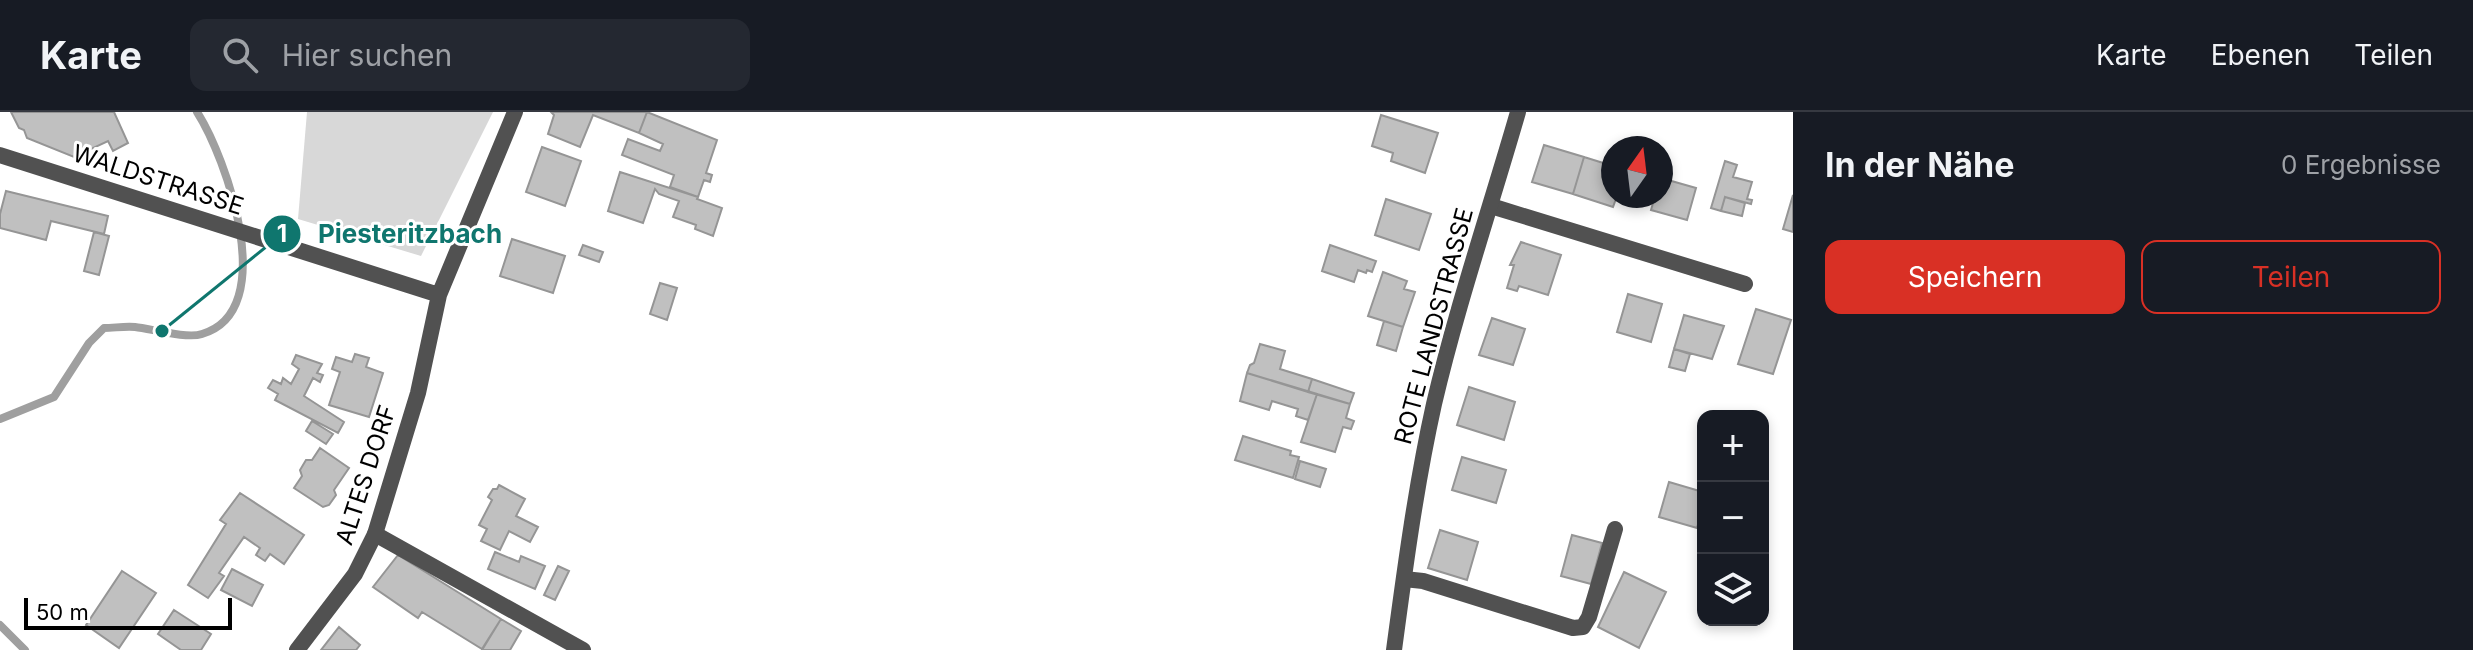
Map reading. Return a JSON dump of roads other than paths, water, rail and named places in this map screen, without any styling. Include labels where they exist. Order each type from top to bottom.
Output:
[{"type":"street","name":"ALTES DORF","points":[[297,650],[355,574],[375,534],[418,393],[439,295],[515,112]]},
{"type":"street","name":"ROTE LANDSTRASSE","points":[[1394,650],[1434,405],[1518,112]]},
{"type":"street","name":"WALDSTRASSE","points":[[0,155],[439,295]]},
{"type":"street","points":[[1491,206],[1745,284]]},
{"type":"street","points":[[1404,579],[1423,581],[1573,628],[1583,627],[1589,617],[1615,529]]},
{"type":"street","points":[[375,534],[583,650]]},
{"type":"waterway","points":[[0,419],[54,397],[89,343],[104,328],[135,327],[196,335],[226,320],[239,296],[243,266],[240,231],[221,162],[197,112]]},
{"type":"waterway","points":[[0,625],[25,650]]},
{"type":"place","name":"Piesteritzbach","points":[[162,331]]}]
